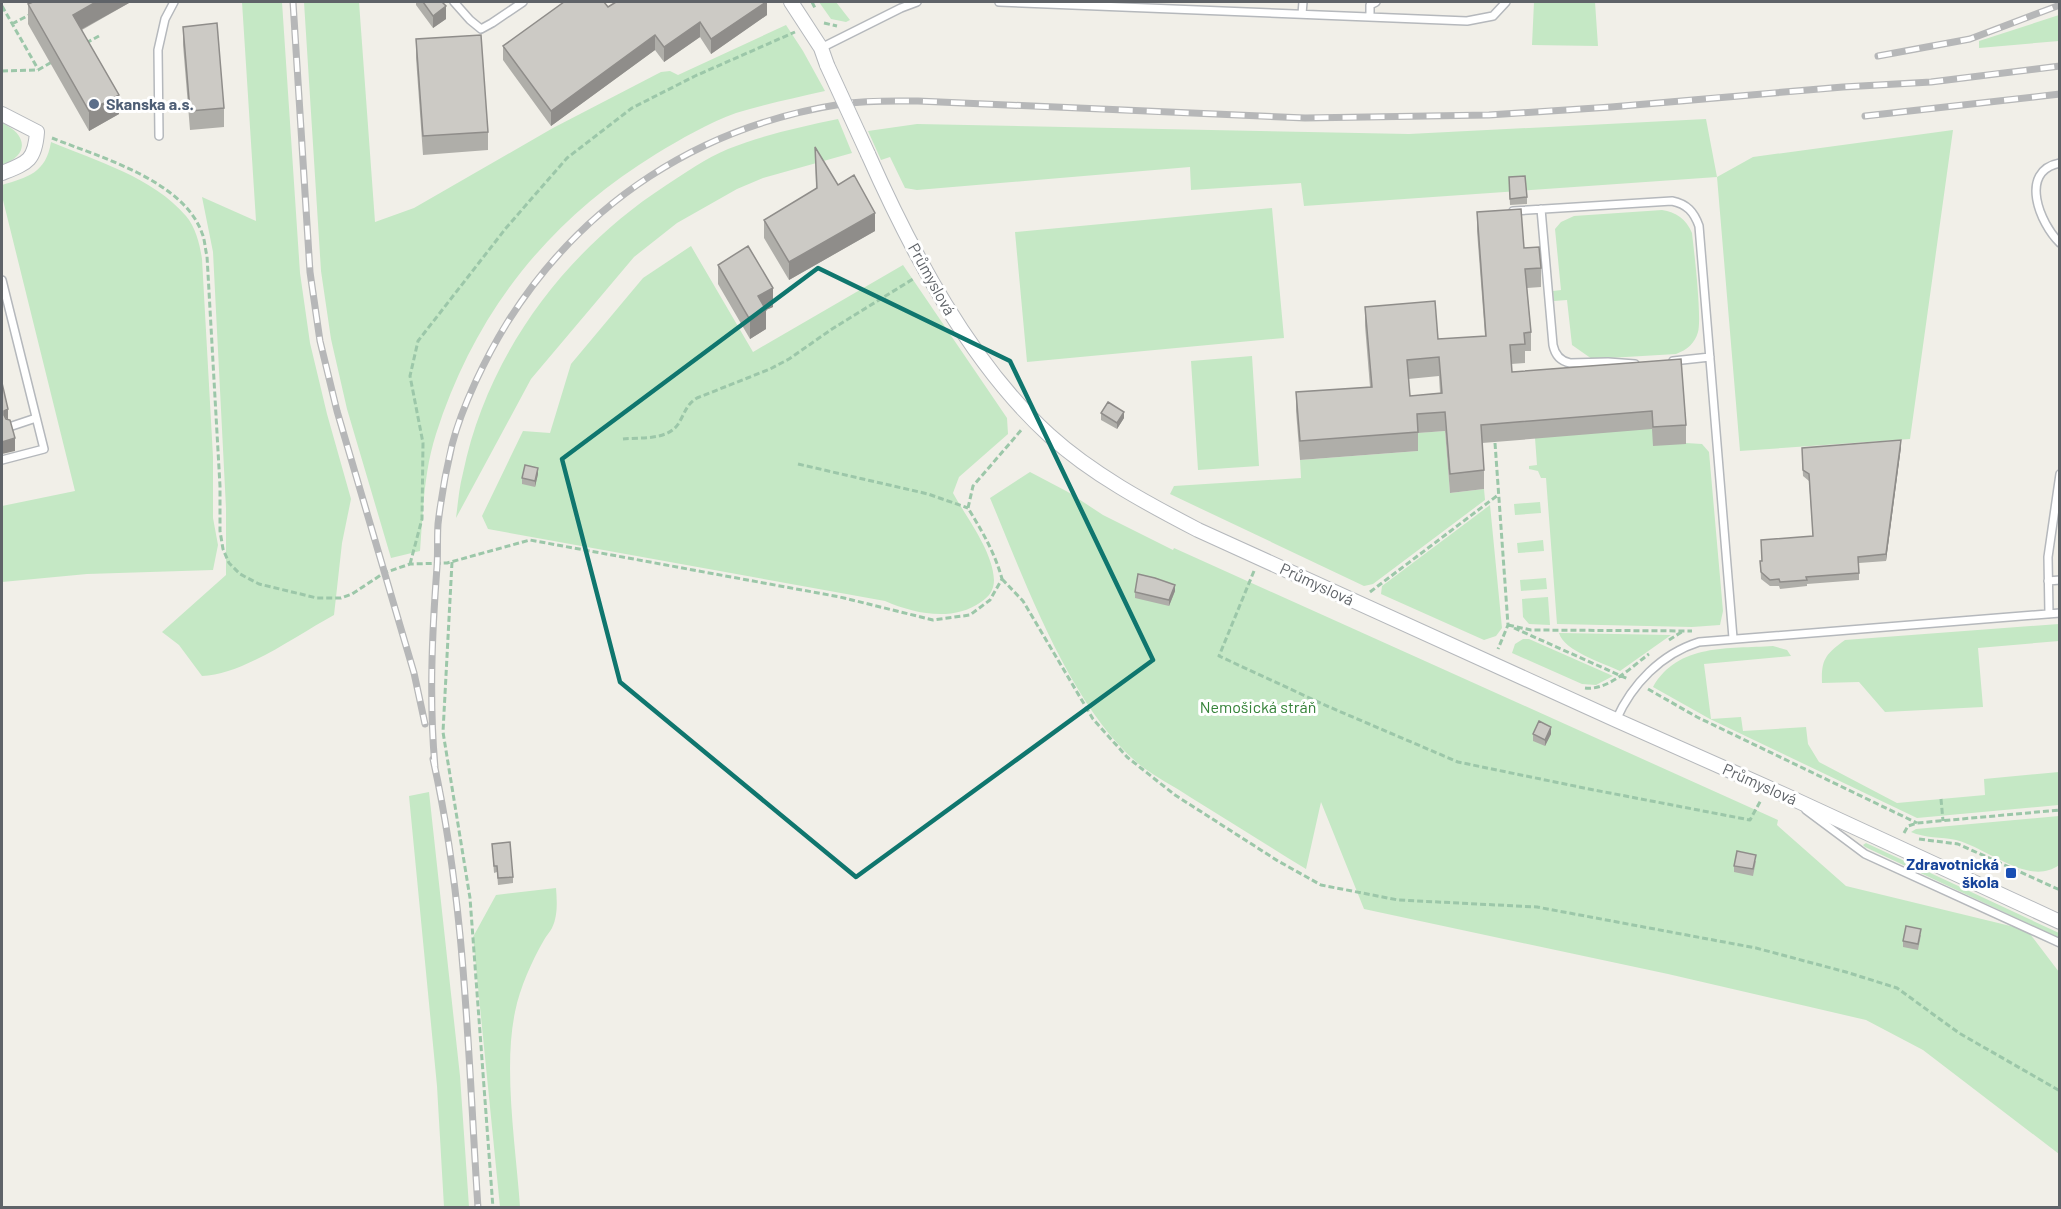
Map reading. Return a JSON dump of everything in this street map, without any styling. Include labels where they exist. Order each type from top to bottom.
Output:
[{"type":"street","name":"Průmyslová","points":[[791,2],[821,48],[887,198],[946,304],[983,361],[1032,418],[1070,452],[1133,494],[1198,530],[2060,922]]},
{"type":"street","points":[[2,114],[37,132],[36,148],[31,158],[22,165],[2,173]]},
{"type":"lane","points":[[159,136],[158,50],[165,19],[174,2]]},
{"type":"lane","points":[[454,2],[470,20],[481,28],[523,2]]},
{"type":"lane","points":[[821,48],[917,2]]},
{"type":"lane","points":[[999,2],[1132,4],[1211,10],[1478,20],[1492,16],[1506,2]]},
{"type":"lane","points":[[1211,10],[1212,2]]},
{"type":"lane","points":[[1302,14],[1303,2]]},
{"type":"lane","points":[[1370,17],[1370,5],[1376,2]]},
{"type":"lane","points":[[2060,163],[2049,166],[2044,171],[2036,191],[2043,222],[2060,243]]},
{"type":"lane","points":[[1509,211],[1672,201],[1682,203],[1690,209],[1699,226],[1733,638]]},
{"type":"lane","points":[[1541,209],[1553,345],[1557,356],[1570,363],[1641,364]]},
{"type":"lane","points":[[2,280],[44,449],[2,460]]},
{"type":"lane","points":[[1664,362],[1710,357]]},
{"type":"lane","points":[[9,426],[36,418]]},
{"type":"lane","points":[[2049,614],[2048,557],[2060,474]]},
{"type":"lane","points":[[2048,581],[2060,580]]},
{"type":"lane","points":[[1616,720],[1628,697],[1649,672],[1687,646],[1713,639],[2060,613]]},
{"type":"lane","points":[[1787,796],[1865,854],[2060,943]]},
{"type":"path","points":[[2,6],[38,70]]},
{"type":"path","points":[[12,24],[38,11]]},
{"type":"path","points":[[410,564],[422,519],[423,443],[410,376],[418,341],[506,228],[567,158],[632,108],[696,76],[808,27]]},
{"type":"path","points":[[79,47],[99,36]]},
{"type":"path","points":[[2,71],[38,70],[58,58]]},
{"type":"path","points":[[37,132],[129,170],[158,185],[181,201],[202,232],[207,256],[220,486],[220,531],[223,549],[229,563],[240,573],[259,584],[317,598],[341,598],[352,594],[384,573],[410,564],[452,562],[530,540],[840,597],[933,620],[970,615],[990,600],[1002,579]]},
{"type":"path","points":[[623,439],[660,436],[669,433],[677,427],[691,402],[696,398],[759,374],[789,359],[832,329],[927,270]]},
{"type":"path","points":[[968,508],[973,486],[1032,418]]},
{"type":"path","points":[[1495,443],[1508,625],[1498,649]]},
{"type":"path","points":[[798,464],[928,494],[968,508],[989,542],[1002,579],[1023,601],[1093,719],[1127,758],[1175,795],[1278,861],[1321,885],[1387,898],[1537,907],[1756,948],[1846,972],[1897,988],[1959,1033],[2060,1091]]},
{"type":"path","points":[[1381,596],[1370,592],[1499,495]]},
{"type":"path","points":[[1260,558],[1219,656],[1347,715],[1458,762],[1750,820],[1768,788]]},
{"type":"path","points":[[452,562],[443,732],[470,898],[493,1208]]},
{"type":"path","points":[[1508,625],[1531,630],[1693,631]]},
{"type":"path","points":[[1508,625],[1639,684],[1697,717],[1917,823],[2060,810]]},
{"type":"path","points":[[1664,644],[1683,631]]},
{"type":"path","points":[[1583,688],[1597,688],[1655,650]]},
{"type":"path","points":[[1941,799],[1943,821]]},
{"type":"path","points":[[1903,835],[1910,838],[1958,844],[2058,890],[2060,884]]},
{"type":"highlighted area","points":[[818,268],[1010,361],[1153,660],[856,877],[620,682],[562,459]]},
{"type":"green space","points":[[242,2],[282,2],[300,273],[310,343],[351,499],[342,543],[334,615],[252,662],[218,674],[202,676],[179,645],[162,632],[226,575],[226,508],[213,252],[202,197],[256,221]]},
{"type":"green space","points":[[304,2],[359,2],[375,222],[414,208],[553,128],[661,72],[670,71],[678,75],[786,25],[825,91],[736,113],[695,132],[617,180],[581,209],[549,240],[494,310],[452,390],[436,434],[429,462],[420,551],[391,558],[347,409],[331,339],[321,271]]},
{"type":"green space","points":[[819,2],[836,2],[850,20],[846,22],[831,19]]},
{"type":"green space","points":[[1534,2],[1595,2],[1598,46],[1532,45]]},
{"type":"green space","points":[[2059,15],[2059,41],[1979,48],[1979,41]]},
{"type":"green space","points":[[838,119],[852,153],[763,178],[737,189],[677,223],[634,257],[531,379],[456,518],[462,479],[474,429],[491,388],[511,347],[563,274],[629,212],[696,166],[720,153],[768,135]]},
{"type":"green space","points":[[1706,119],[1717,177],[1304,206],[1301,183],[1191,190],[1190,167],[917,190],[905,188],[890,157],[881,160],[868,131],[917,124],[1409,134]]},
{"type":"green space","points":[[2,123],[16,133],[22,144],[17,156],[2,165]]},
{"type":"green space","points":[[1953,130],[1910,439],[1740,451],[1717,177],[1753,157]]},
{"type":"green space","points":[[51,142],[141,180],[173,202],[186,216],[195,231],[202,259],[213,457],[213,518],[218,545],[213,570],[87,574],[2,582],[2,506],[75,491],[2,196],[2,185],[28,176],[40,167],[49,152]]},
{"type":"green space","points":[[1272,208],[1284,338],[1027,362],[1015,232]]},
{"type":"green space","points":[[1662,210],[1680,217],[1692,233],[1699,313],[1697,336],[1690,346],[1676,354],[1592,359],[1572,345],[1567,300],[1554,301],[1553,291],[1561,290],[1555,229],[1561,222],[1574,216]]},
{"type":"green space","points":[[691,246],[753,352],[903,265],[1007,418],[1008,434],[959,477],[953,493],[989,558],[994,580],[990,593],[984,600],[958,612],[934,614],[885,601],[488,529],[482,516],[523,431],[550,433],[571,364],[643,278]]},
{"type":"green space","points":[[1252,356],[1259,466],[1198,470],[1191,361]]},
{"type":"green space","points":[[1641,398],[1686,443],[1702,444],[1709,452],[1723,611],[1720,625],[1692,627],[1557,624],[1546,478],[1541,478],[1538,471],[1529,469],[1529,466],[1537,465],[1535,438]]},
{"type":"green space","points":[[1445,431],[1450,493],[1484,489],[1485,500],[1373,584],[1364,586],[1170,494],[1174,486],[1301,478],[1300,460],[1418,451],[1417,433]]},
{"type":"green space","name":"Nemošická stráň","points":[[1030,472],[1068,492],[1103,515],[1173,550],[1174,548],[1778,820],[1777,825],[1846,886],[2027,930],[2059,972],[2059,1154],[1923,1050],[1866,1020],[1668,974],[1364,909],[1321,802],[1306,869],[1152,774],[1115,741],[1092,711],[1071,677],[1034,604],[990,498]]},
{"type":"green space","points":[[1540,502],[1541,513],[1515,515],[1514,504]]},
{"type":"green space","points":[[1490,505],[1502,628],[1496,636],[1484,640],[1381,594],[1382,586]]},
{"type":"green space","points":[[1543,540],[1544,551],[1518,553],[1517,543]]},
{"type":"green space","points":[[1546,578],[1547,589],[1521,591],[1520,580]]},
{"type":"green space","points":[[1548,597],[1550,625],[1529,624],[1523,617],[1522,599]]},
{"type":"green space","points":[[2059,624],[2059,641],[1978,648],[1983,707],[1885,712],[1859,682],[1822,683],[1822,668],[1826,658],[1845,640]]},
{"type":"green space","points":[[1559,633],[1671,635],[1620,671],[1576,651],[1562,639]]},
{"type":"green space","points":[[1523,639],[1529,639],[1613,676],[1596,685],[1582,684],[1512,653],[1515,644]]},
{"type":"green space","points":[[1773,646],[1787,650],[1791,656],[1704,664],[1711,719],[1741,717],[1743,731],[1806,727],[1808,744],[1819,762],[1897,803],[1985,795],[1984,779],[2059,772],[2059,805],[1917,818],[1710,719],[1653,687],[1676,662],[1690,655],[1722,649]]},
{"type":"green space","points":[[429,792],[460,1076],[469,1207],[444,1207],[437,1086],[409,796]]},
{"type":"green space","points":[[2059,816],[2059,865],[2047,871],[2035,872],[2022,869],[1956,840],[1911,832],[1916,829]]},
{"type":"green space","points":[[1866,843],[2059,933],[2059,938],[1865,847],[1863,845]]},
{"type":"green space","points":[[556,888],[557,908],[554,923],[523,984],[512,1034],[510,1083],[520,1207],[500,1207],[473,937],[496,895]]},
{"type":"building","points":[[33,2],[96,2],[73,15],[119,95],[89,111],[28,4]]},
{"type":"building","points":[[423,2],[442,2],[446,6],[433,16]]},
{"type":"building","points":[[564,2],[604,2],[608,7],[616,2],[766,2],[711,39],[700,22],[664,47],[655,35],[551,111],[503,46]]},
{"type":"building","points":[[217,23],[224,108],[190,111],[183,27]]},
{"type":"building","points":[[481,35],[488,132],[423,136],[416,39]]},
{"type":"building","points":[[815,147],[838,185],[854,175],[875,213],[789,262],[764,220],[817,188]]},
{"type":"building","points":[[1525,176],[1527,197],[1510,199],[1509,177]]},
{"type":"building","points":[[1521,209],[1524,248],[1539,247],[1541,268],[1525,269],[1531,332],[1524,333],[1525,344],[1510,345],[1512,372],[1681,359],[1686,425],[1653,427],[1652,411],[1481,425],[1484,470],[1450,474],[1445,412],[1417,414],[1418,432],[1300,441],[1296,392],[1372,387],[1365,307],[1435,301],[1438,339],[1486,336],[1477,212]],"holes":[[[1439,357],[1442,393],[1410,396],[1407,360]]]},
{"type":"building","points":[[748,246],[773,288],[758,296],[766,310],[750,320],[718,265]]},
{"type":"building","points":[[2,383],[8,409],[4,411],[4,415],[10,420],[15,438],[2,442]]},
{"type":"building","points":[[1108,402],[1124,412],[1117,423],[1101,413]]},
{"type":"building","points":[[1901,440],[1886,554],[1858,557],[1859,573],[1806,577],[1807,580],[1780,582],[1779,579],[1770,580],[1761,572],[1761,540],[1813,536],[1809,474],[1803,470],[1802,448]]},
{"type":"building","points":[[525,465],[538,468],[535,481],[522,478]]},
{"type":"building","points":[[1138,574],[1175,585],[1169,600],[1135,592]]},
{"type":"building","points":[[1539,721],[1551,727],[1545,740],[1533,734]]},
{"type":"building","points":[[510,842],[513,877],[498,878],[497,866],[494,866],[492,844]]},
{"type":"building","points":[[1737,851],[1756,855],[1753,869],[1734,866]]},
{"type":"building","points":[[1906,926],[1921,929],[1918,944],[1903,941]]},
{"type":"railway","points":[[293,2],[310,272],[320,341],[337,411],[414,673],[425,724]]},
{"type":"railway","points":[[1878,56],[1970,39],[2060,5]]},
{"type":"railway","points":[[435,767],[432,667],[438,524],[452,445],[475,382],[507,323],[537,280],[571,241],[609,206],[650,176],[694,151],[740,130],[790,115],[842,104],[871,101],[918,101],[1305,118],[1489,115],[1931,82],[2060,66]]},
{"type":"railway","points":[[1865,116],[2060,94]]},
{"type":"railway","points":[[433,759],[453,870],[459,926],[478,1208]]},
{"type":"place","name":"Skanska a.s.","points":[[94,104]]},
{"type":"place","name":"Zdravotnická škola","points":[[2011,873]]}]
